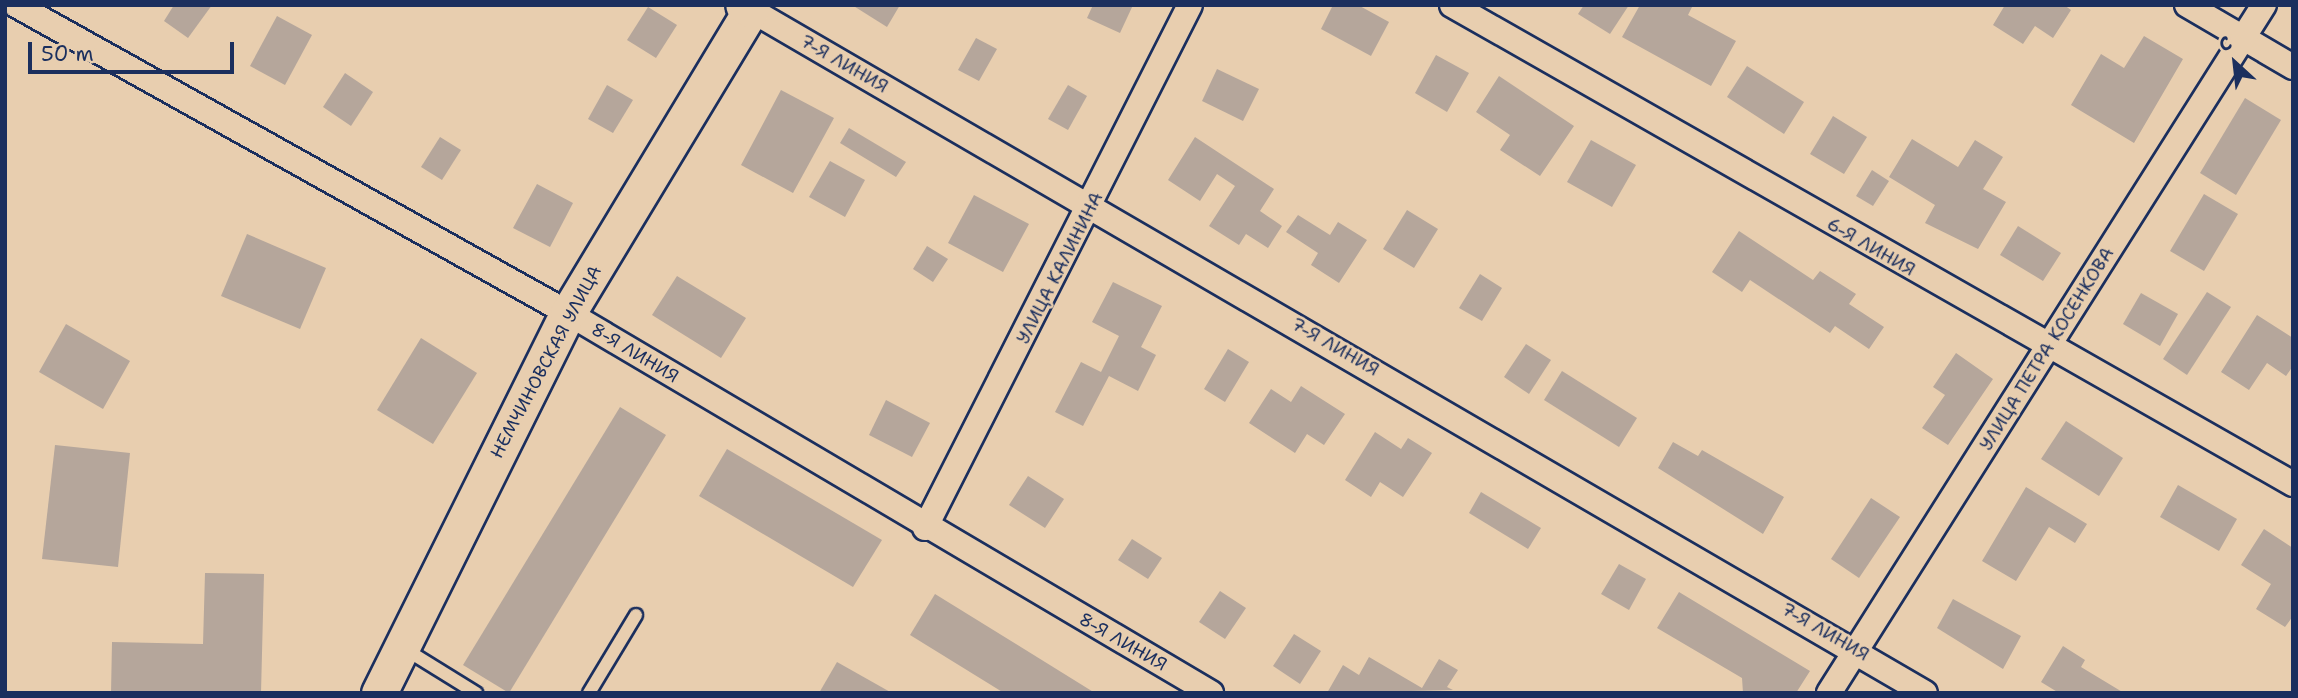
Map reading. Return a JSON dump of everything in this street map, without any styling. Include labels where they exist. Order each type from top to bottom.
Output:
[{"type":"main road","name":"НЕМЧИНОВСКАЯ УЛИЦА","points":[[379,693],[568,313],[749,7]]},
{"type":"street","name":"8-Я ЛИНИЯ","points":[[16,5],[568,313],[925,528],[1212,693]]},
{"type":"street","name":"УЛИЦА КАЛИНИНА","points":[[925,528],[1092,206],[1190,5]]},
{"type":"street","name":"6-Я ЛИНИЯ","points":[[1452,5],[2048,350],[2293,484]]},
{"type":"street","points":[[2187,5],[2293,67]]},
{"type":"street","name":"УЛИЦА ПЕТРА КОСЕНКОВА","points":[[1829,693],[2264,5]]},
{"type":"street","name":"7-Я ЛИНИЯ","points":[[749,7],[1856,649],[1926,693]]},
{"type":"lane","points":[[589,693],[636,615]]},
{"type":"lane","points":[[401,647],[476,693]]},
{"type":"building","points":[[174,5],[212,5],[188,38],[164,21]]},
{"type":"building","points":[[852,5],[900,5],[887,27]]},
{"type":"building","points":[[1093,5],[1133,5],[1120,33],[1087,18]]},
{"type":"building","points":[[1333,5],[1358,5],[1389,22],[1371,56],[1321,29]]},
{"type":"building","points":[[1584,5],[1629,5],[1610,34],[1578,14]]},
{"type":"building","points":[[1640,5],[1693,5],[1688,15],[1736,41],[1711,86],[1622,37]]},
{"type":"building","points":[[2005,5],[2064,5],[2071,10],[2053,38],[2035,26],[2023,44],[1993,25]]},
{"type":"building","points":[[648,7],[677,25],[656,58],[627,40]]},
{"type":"building","points":[[277,16],[312,35],[285,85],[250,66]]},
{"type":"building","points":[[2144,36],[2183,59],[2134,143],[2071,105],[2101,54],[2124,68]]},
{"type":"building","points":[[976,38],[997,49],[979,81],[958,70]]},
{"type":"building","points":[[1436,55],[1469,73],[1447,112],[1415,93]]},
{"type":"building","points":[[1747,66],[1804,102],[1784,134],[1727,97]]},
{"type":"building","points":[[1217,69],[1259,89],[1243,121],[1202,101]]},
{"type":"building","points":[[345,73],[373,92],[351,126],[323,107]]},
{"type":"building","points":[[1499,76],[1574,126],[1540,176],[1500,150],[1510,135],[1476,112]]},
{"type":"building","points":[[607,85],[633,100],[613,133],[588,119]]},
{"type":"building","points":[[1068,85],[1087,96],[1068,130],[1048,119]]},
{"type":"building","points":[[781,90],[834,118],[793,193],[741,165]]},
{"type":"building","points":[[2245,98],[2281,120],[2236,195],[2200,173]]},
{"type":"building","points":[[1833,116],[1867,137],[1844,174],[1810,154]]},
{"type":"building","points":[[849,128],[906,162],[896,177],[840,143]]},
{"type":"building","points":[[440,137],[461,150],[442,180],[421,167]]},
{"type":"building","points":[[1195,137],[1274,189],[1260,211],[1282,226],[1268,248],[1246,234],[1239,245],[1209,226],[1235,186],[1217,174],[1200,201],[1168,180]]},
{"type":"building","points":[[1912,139],[1958,167],[1975,140],[2003,157],[1983,189],[2006,202],[1978,249],[1925,223],[1935,205],[1889,177]]},
{"type":"building","points":[[1591,140],[1636,165],[1612,207],[1567,182]]},
{"type":"building","points":[[830,161],[865,180],[845,217],[809,197]]},
{"type":"building","points":[[1872,170],[1889,181],[1873,206],[1856,196]]},
{"type":"building","points":[[537,184],[573,203],[550,247],[513,228]]},
{"type":"building","points":[[2204,194],[2238,214],[2204,271],[2170,251]]},
{"type":"building","points":[[974,195],[1029,224],[1003,272],[948,243]]},
{"type":"building","points":[[1407,210],[1438,229],[1414,268],[1383,249]]},
{"type":"building","points":[[1298,215],[1330,235],[1338,222],[1367,240],[1339,283],[1311,265],[1318,253],[1286,232]]},
{"type":"building","points":[[2018,226],[2061,253],[2043,281],[2000,255]]},
{"type":"building","points":[[1739,231],[1813,280],[1820,271],[1856,294],[1849,304],[1884,327],[1869,349],[1835,326],[1830,333],[1750,280],[1742,292],[1712,272]]},
{"type":"building","points":[[247,234],[326,268],[300,329],[221,296]]},
{"type":"building","points":[[927,246],[948,259],[933,282],[913,269]]},
{"type":"building","points":[[1480,274],[1502,288],[1482,321],[1459,308]]},
{"type":"building","points":[[677,276],[746,318],[721,358],[652,315]]},
{"type":"building","points":[[1113,282],[1162,306],[1141,347],[1156,355],[1138,391],[1109,376],[1083,426],[1055,412],[1081,362],[1101,372],[1119,336],[1092,322]]},
{"type":"building","points":[[2207,292],[2231,307],[2187,375],[2163,359]]},
{"type":"building","points":[[2141,293],[2178,314],[2160,346],[2123,324]]},
{"type":"building","points":[[2257,315],[2293,338],[2293,366],[2286,376],[2267,363],[2249,390],[2221,372]]},
{"type":"building","points":[[66,324],[130,361],[103,409],[39,372]]},
{"type":"building","points":[[421,338],[477,373],[433,444],[377,410]]},
{"type":"building","points":[[1526,344],[1551,360],[1529,394],[1504,377]]},
{"type":"building","points":[[1228,349],[1249,362],[1225,402],[1204,389]]},
{"type":"building","points":[[1956,353],[1993,379],[1948,445],[1922,428],[1945,395],[1933,387]]},
{"type":"building","points":[[1562,371],[1637,418],[1619,447],[1544,400]]},
{"type":"building","points":[[1301,386],[1345,414],[1324,445],[1307,434],[1295,453],[1249,423],[1271,389],[1291,402]]},
{"type":"building","points":[[886,400],[930,423],[912,457],[869,435]]},
{"type":"building","points":[[620,407],[666,435],[509,693],[463,665]]},
{"type":"building","points":[[2066,421],[2123,458],[2099,496],[2041,459]]},
{"type":"building","points":[[1375,432],[1401,449],[1408,438],[1432,453],[1403,497],[1380,482],[1371,497],[1345,480]]},
{"type":"building","points":[[1673,442],[1698,456],[1702,450],[1784,497],[1763,534],[1658,468]]},
{"type":"building","points":[[55,445],[130,453],[118,567],[42,559]]},
{"type":"building","points":[[727,449],[882,540],[853,587],[699,496]]},
{"type":"building","points":[[1028,476],[1064,499],[1045,528],[1009,505]]},
{"type":"building","points":[[2178,485],[2237,519],[2219,551],[2160,517]]},
{"type":"building","points":[[2026,487],[2087,524],[2075,543],[2049,527],[2016,581],[1982,561]]},
{"type":"building","points":[[1481,492],[1541,528],[1528,549],[1469,513]]},
{"type":"building","points":[[1871,498],[1900,517],[1859,578],[1831,559]]},
{"type":"building","points":[[2264,529],[2293,548],[2293,616],[2285,627],[2256,609],[2271,584],[2241,565]]},
{"type":"building","points":[[1132,539],[1162,558],[1148,579],[1118,560]]},
{"type":"building","points":[[1619,564],[1646,579],[1629,610],[1601,594]]},
{"type":"building","points":[[205,573],[264,574],[261,693],[111,693],[112,642],[203,644]]},
{"type":"building","points":[[1220,591],[1246,608],[1225,639],[1199,622]]},
{"type":"building","points":[[1679,592],[1810,671],[1796,693],[1743,693],[1742,678],[1657,628]]},
{"type":"building","points":[[935,594],[1095,693],[1004,693],[910,635]]},
{"type":"building","points":[[1953,599],[2021,636],[2003,669],[1937,628]]},
{"type":"building","points":[[1294,634],[1321,651],[1300,684],[1273,666]]},
{"type":"building","points":[[2063,646],[2085,660],[2081,667],[2124,693],[2059,693],[2041,682]]},
{"type":"building","points":[[1369,657],[1422,688],[1439,659],[1458,670],[1447,687],[1453,690],[1327,693],[1343,665],[1359,675]]},
{"type":"building","points":[[837,662],[892,693],[819,693]]}]
